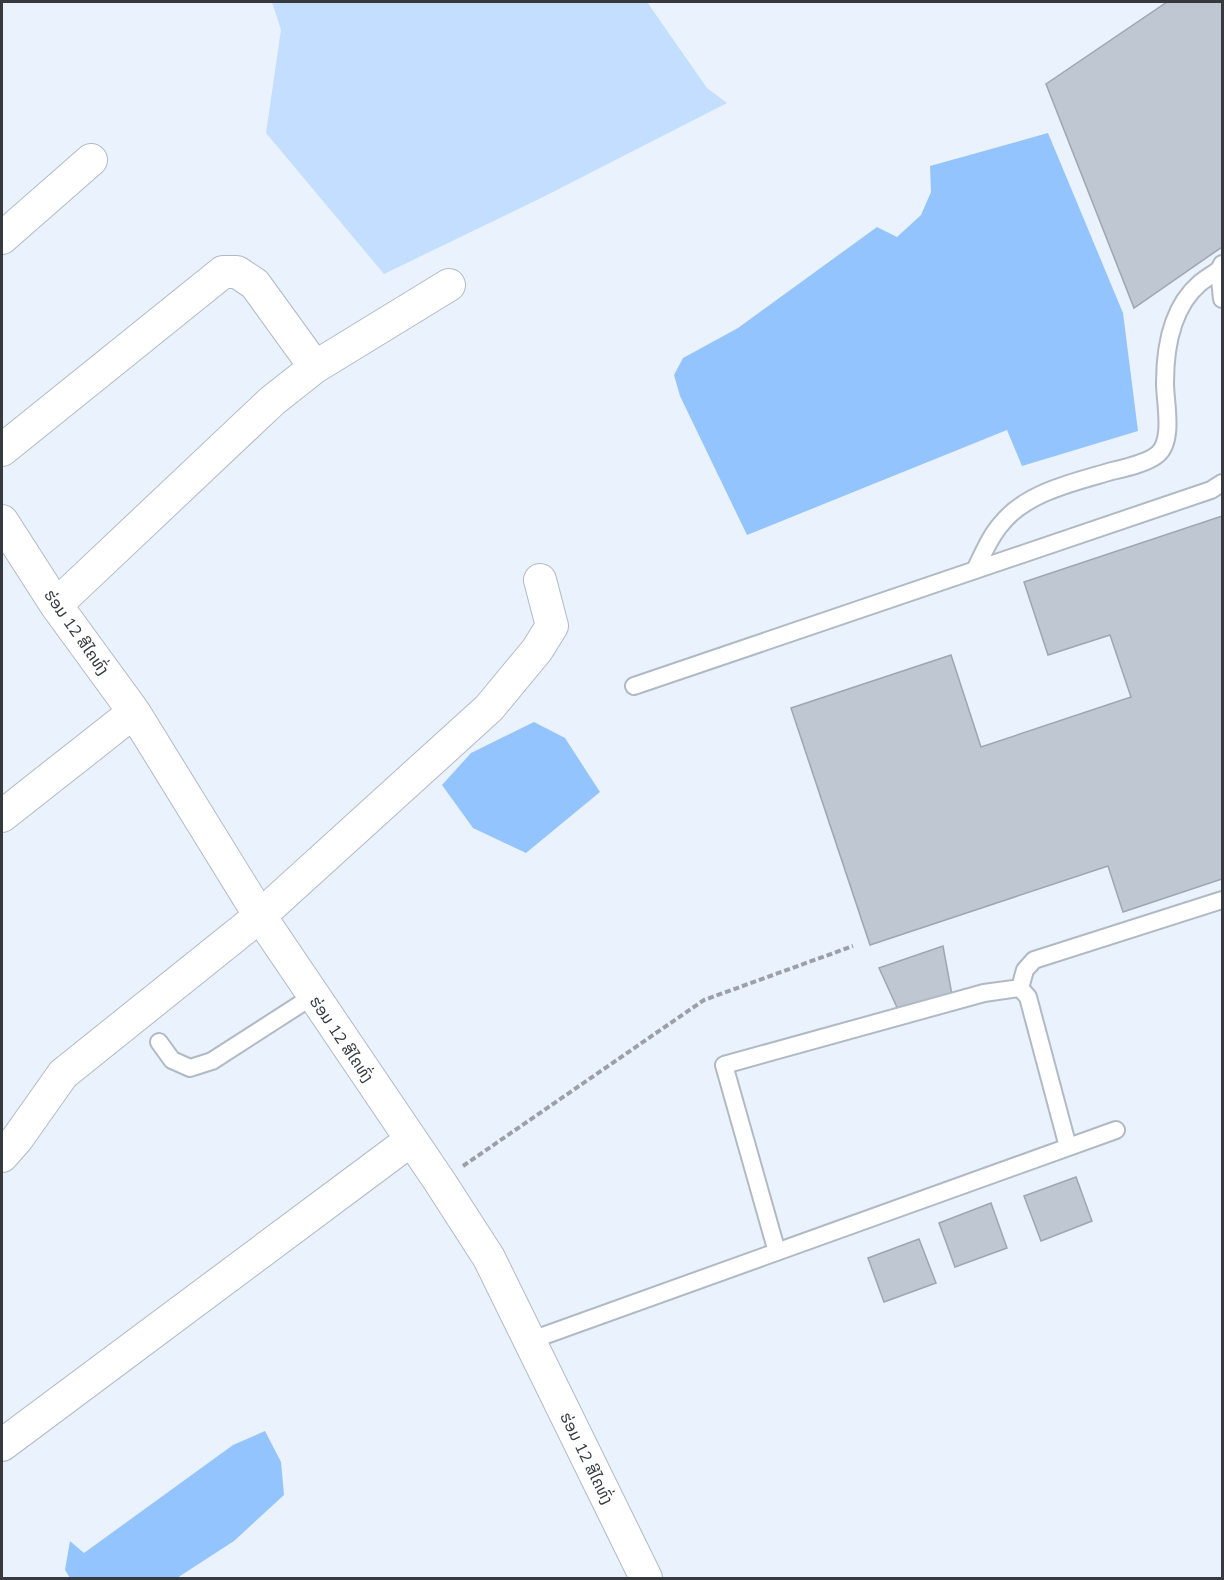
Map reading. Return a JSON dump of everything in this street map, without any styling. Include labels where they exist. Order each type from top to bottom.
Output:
[{"type":"street","points":[[2,238],[91,160]]},
{"type":"street","points":[[2,450],[224,272],[237,272],[255,284],[315,367]]},
{"type":"street","points":[[56,604],[272,401],[315,367],[449,285]]},
{"type":"street","name":"ຮ່ອມ 12 ສີໄຄທົ່ງ","points":[[2,521],[56,604],[134,712],[260,916],[489,1258],[646,1578]]},
{"type":"street","points":[[2,1156],[17,1139],[63,1074],[260,916],[489,708],[537,651],[552,626],[540,580]]},
{"type":"street","points":[[2,816],[134,712]]},
{"type":"street","points":[[2,1446],[411,1140]]},
{"type":"lane","points":[[1221,266],[1222,298]]},
{"type":"lane","points":[[975,570],[1002,522],[1020,506],[1050,491],[1137,464],[1159,454],[1168,432],[1165,382],[1171,330],[1188,297],[1199,284],[1221,266]]},
{"type":"lane","points":[[634,686],[1211,490],[1222,483]]},
{"type":"lane","points":[[1020,988],[1025,970],[1034,960],[1222,900]]},
{"type":"lane","points":[[1020,988],[1028,997],[1068,1148]]},
{"type":"lane","points":[[777,1252],[724,1065],[984,993],[1020,988]]},
{"type":"lane","points":[[159,1042],[172,1060],[190,1068],[212,1061],[313,996]]},
{"type":"lane","points":[[529,1341],[1116,1130]]},
{"type":"path","points":[[440,1182],[704,1000],[853,946]]},
{"type":"shaded area","points":[[272,2],[647,2],[707,88],[727,103],[543,197],[384,274],[266,133],[281,30]]},
{"type":"water","points":[[1048,133],[1123,313],[1138,431],[1022,466],[1007,430],[747,535],[680,396],[674,375],[683,358],[738,328],[877,227],[897,237],[921,215],[931,192],[930,166]]},
{"type":"water","points":[[534,722],[565,738],[600,792],[526,853],[473,828],[442,785],[471,753]]},
{"type":"water","points":[[265,1431],[281,1462],[284,1495],[234,1541],[177,1578],[70,1578],[65,1570],[70,1541],[84,1553],[233,1445]]},
{"type":"building","points":[[1167,2],[1222,2],[1222,247],[1134,308],[1046,84]]},
{"type":"building","points":[[1222,516],[1222,879],[1123,912],[1108,866],[870,945],[791,708],[951,655],[981,747],[1131,697],[1110,635],[1048,655],[1024,582]]},
{"type":"building","points":[[943,946],[952,995],[900,1014],[879,968]]},
{"type":"building","points":[[1076,1177],[1092,1221],[1041,1241],[1024,1196]]},
{"type":"building","points":[[991,1203],[1007,1248],[955,1267],[939,1223]]},
{"type":"building","points":[[919,1239],[936,1283],[884,1302],[868,1258]]}]
